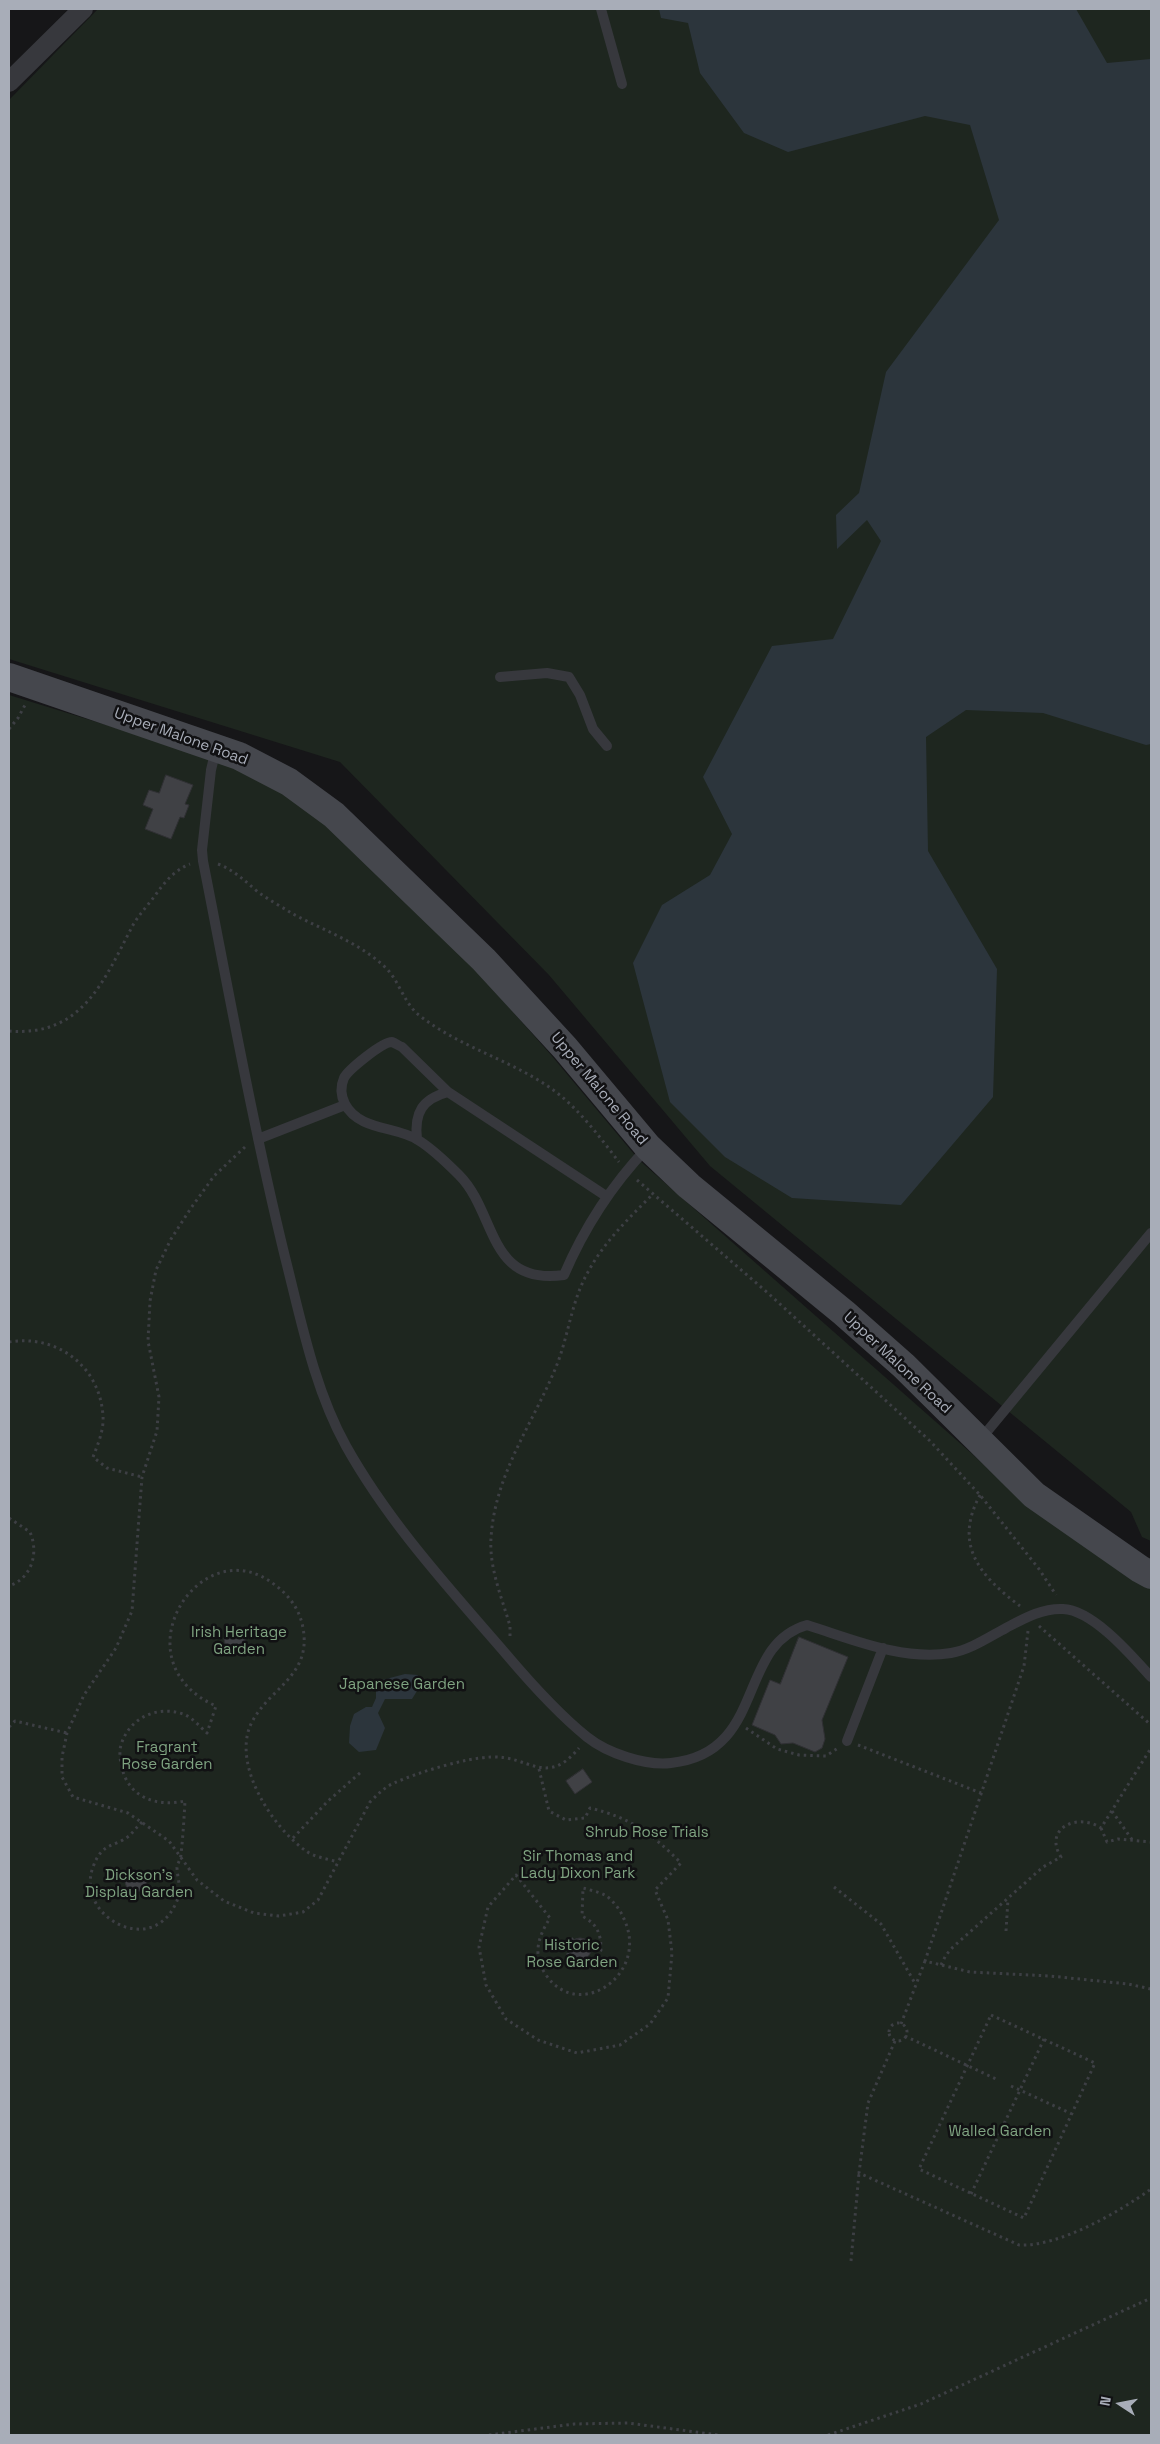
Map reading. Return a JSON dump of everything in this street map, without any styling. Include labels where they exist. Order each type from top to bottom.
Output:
[{"type":"main road","name":"Upper Malone Road","points":[[21,681],[240,756],[289,782],[334,815],[484,960],[565,1048],[648,1147],[689,1186],[844,1313],[904,1366],[1034,1495],[1140,1570],[1151,1575]]},
{"type":"street","points":[[9,82],[82,9]]},
{"type":"lane","points":[[601,9],[622,84]]},
{"type":"lane","points":[[500,677],[547,673],[569,677],[580,695],[592,729],[607,746]]},
{"type":"lane","points":[[216,748],[211,770],[202,850],[203,861],[268,1187],[305,1338],[322,1390],[346,1444],[400,1529],[506,1655],[588,1738],[612,1751],[638,1759],[666,1764],[688,1760],[714,1749],[734,1730],[773,1648],[793,1629],[807,1625],[883,1648],[923,1655],[952,1653],[977,1644],[1028,1617],[1044,1611],[1063,1609],[1076,1612],[1110,1633],[1151,1677]]},
{"type":"lane","points":[[606,1196],[448,1092],[402,1047],[392,1042],[381,1044],[345,1076],[341,1090],[346,1105],[358,1118],[376,1126],[417,1139],[460,1176],[478,1203],[492,1237],[512,1263],[533,1275],[550,1277],[564,1274],[580,1237],[606,1196],[625,1171],[648,1147]]},
{"type":"lane","points":[[417,1139],[415,1125],[420,1109],[434,1096],[448,1092]]},
{"type":"lane","points":[[258,1139],[346,1105]]},
{"type":"lane","points":[[979,1441],[1151,1233]]},
{"type":"lane","points":[[847,1741],[883,1648]]},
{"type":"path","points":[[9,729],[18,718],[21,681]]},
{"type":"path","points":[[9,1031],[44,1030],[70,1016],[94,995],[116,961],[134,924],[173,873],[188,865],[203,861],[214,862],[229,868],[259,892],[293,914],[331,931],[369,952],[388,969],[417,1014],[462,1043],[512,1066],[550,1088],[575,1109],[625,1171],[842,1359],[930,1441],[980,1495],[1039,1569],[1063,1609]]},
{"type":"path","points":[[258,1139],[243,1149],[214,1176],[171,1239],[156,1270],[150,1301],[148,1341],[159,1397],[157,1431],[142,1478],[132,1611],[116,1648],[84,1695],[67,1733],[62,1757],[62,1777],[73,1797],[128,1813],[142,1822],[168,1841],[197,1880],[224,1901],[254,1913],[279,1916],[303,1912],[318,1900],[370,1802],[382,1790],[394,1783],[436,1769],[493,1757],[539,1769],[551,1769],[562,1764],[588,1738]]},
{"type":"path","points":[[506,1655],[510,1626],[492,1561],[491,1538],[505,1475],[522,1433],[557,1362],[574,1305],[588,1272],[608,1242],[653,1194]]},
{"type":"path","points":[[9,1342],[24,1340],[45,1343],[64,1350],[81,1362],[93,1380],[100,1396],[103,1417],[101,1437],[93,1457],[107,1468],[142,1478]]},
{"type":"path","points":[[980,1495],[968,1524],[970,1546],[978,1566],[998,1589],[1020,1606],[1028,1617],[1151,1726]]},
{"type":"path","points":[[9,1518],[30,1532],[34,1548],[34,1558],[28,1573],[9,1586]]},
{"type":"path","points":[[142,1822],[128,1837],[111,1843],[99,1854],[92,1868],[91,1884],[94,1899],[102,1913],[113,1922],[126,1928],[141,1930],[154,1927],[166,1918],[180,1894],[177,1867],[181,1858],[185,1801],[172,1804],[156,1803],[143,1797],[131,1788],[124,1775],[120,1759],[121,1745],[128,1730],[139,1719],[153,1712],[168,1711],[184,1714],[207,1733],[216,1706],[203,1701],[186,1685],[174,1666],[169,1642],[172,1620],[183,1600],[198,1584],[219,1573],[242,1571],[265,1576],[285,1592],[295,1606],[303,1628],[304,1647],[297,1668],[286,1685],[269,1699],[251,1724],[245,1756],[260,1800],[293,1838],[307,1852],[338,1862]]},
{"type":"path","points":[[901,2024],[925,1961],[1024,1666],[1028,1640],[1028,1617]]},
{"type":"path","points":[[9,1727],[15,1721],[67,1733]]},
{"type":"path","points":[[737,1722],[776,1749],[798,1755],[826,1756],[847,1741],[981,1793]]},
{"type":"path","points":[[1101,1828],[1151,1748]]},
{"type":"path","points":[[539,1769],[549,1811],[566,1820],[585,1818],[590,1808],[616,1814],[635,1824],[664,1846],[681,1863],[655,1890],[668,1920],[672,1953],[668,1998],[650,2024],[620,2045],[577,2053],[538,2040],[506,2019],[486,1985],[479,1947],[488,1907],[516,1875],[550,1918],[541,1933],[536,1948],[540,1967],[549,1980],[565,1992],[580,1994],[598,1991],[612,1983],[625,1968],[630,1953],[630,1932],[621,1912],[606,1896],[583,1888],[582,1916],[593,1922],[599,1932],[601,1950],[593,1963],[580,1965],[570,1960],[566,1948],[571,1938],[581,1950]]},
{"type":"path","points":[[293,1838],[328,1801],[361,1772]]},
{"type":"path","points":[[1112,1811],[1133,1841]]},
{"type":"path","points":[[941,1965],[953,1947],[1043,1867],[1061,1857],[1057,1850],[1056,1842],[1059,1833],[1073,1821],[1083,1820],[1101,1828],[1107,1842],[1118,1839],[1151,1842]]},
{"type":"path","points":[[834,1887],[881,1924],[916,1985]]},
{"type":"path","points":[[1006,1931],[1008,1899]]},
{"type":"path","points":[[925,1961],[970,1972],[1050,1976],[1128,1984],[1151,1990]]},
{"type":"path","points":[[991,2015],[1096,2063],[1024,2218],[919,2169],[967,2066],[991,2015]]},
{"type":"path","points":[[901,2024],[906,2031],[905,2036],[902,2040],[894,2040],[890,2037],[890,2029],[893,2025],[901,2024]]},
{"type":"path","points":[[905,2036],[998,2080]]},
{"type":"path","points":[[971,2194],[1044,2039]]},
{"type":"path","points":[[851,2261],[868,2103],[894,2040]]},
{"type":"path","points":[[1011,2086],[1072,2114]]},
{"type":"path","points":[[859,2173],[1019,2245],[1033,2246],[1070,2234],[1137,2199],[1151,2189]]},
{"type":"path","points":[[828,2435],[921,2404],[1151,2298]]},
{"type":"path","points":[[489,2435],[574,2424],[628,2423],[718,2435]]},
{"type":"green space","points":[[98,9],[1151,9],[1151,1541],[1142,1537],[1131,1512],[710,1166],[549,975],[340,762],[9,659],[9,100]]},
{"type":"green space","name":"Sir Thomas and Lady Dixon Park","points":[[9,695],[236,765],[284,792],[327,825],[476,970],[551,1055],[639,1160],[970,1452],[1026,1504],[1151,1586],[1151,2435],[9,2435]]},
{"type":"shaded area","points":[[659,9],[1076,9],[1107,63],[1151,59],[1151,744],[1146,745],[1043,713],[966,710],[926,737],[928,851],[997,969],[993,1097],[901,1205],[792,1198],[725,1157],[670,1102],[633,963],[662,905],[710,875],[732,834],[703,777],[772,646],[833,639],[881,541],[867,520],[837,549],[836,515],[859,493],[886,372],[999,220],[970,125],[925,116],[788,152],[744,133],[700,73],[688,23],[661,18]]},
{"type":"shaded area","points":[[405,1674],[418,1675],[422,1683],[412,1699],[385,1699],[378,1713],[385,1728],[376,1750],[359,1752],[349,1743],[350,1726],[354,1714],[366,1707],[372,1707],[376,1698],[376,1684],[382,1680]]},
{"type":"building","points":[[166,775],[193,785],[185,804],[189,805],[184,818],[180,817],[171,839],[145,829],[153,809],[143,805],[149,790],[159,793]]},
{"type":"building","points":[[235,1628],[243,1631],[246,1639],[243,1647],[235,1650],[227,1647],[224,1639],[227,1631]]},
{"type":"building","points":[[799,1637],[848,1657],[822,1720],[825,1739],[822,1748],[815,1752],[793,1743],[781,1744],[775,1735],[752,1725],[770,1680],[780,1684]]},
{"type":"building","points":[[583,1769],[592,1782],[575,1794],[566,1781]]},
{"type":"building","points":[[136,1870],[144,1873],[147,1881],[144,1889],[136,1892],[128,1889],[125,1881],[128,1873]]},
{"type":"building","points":[[580,1938],[588,1941],[591,1949],[588,1957],[580,1960],[572,1957],[569,1949],[572,1941]]},
{"type":"park label","name":"Irish Heritage Garden","points":[[239,1642]]},
{"type":"park label","name":"Japanese Garden","points":[[402,1685]]},
{"type":"park label","name":"Fragrant Rose Garden","points":[[167,1756]]},
{"type":"park label","name":"Shrub Rose Trials","points":[[647,1833]]},
{"type":"park label","name":"Dickson's Display Garden","points":[[139,1884]]},
{"type":"park label","name":"Historic Rose Garden","points":[[572,1954]]},
{"type":"park label","name":"Walled Garden","points":[[1000,2132]]}]
